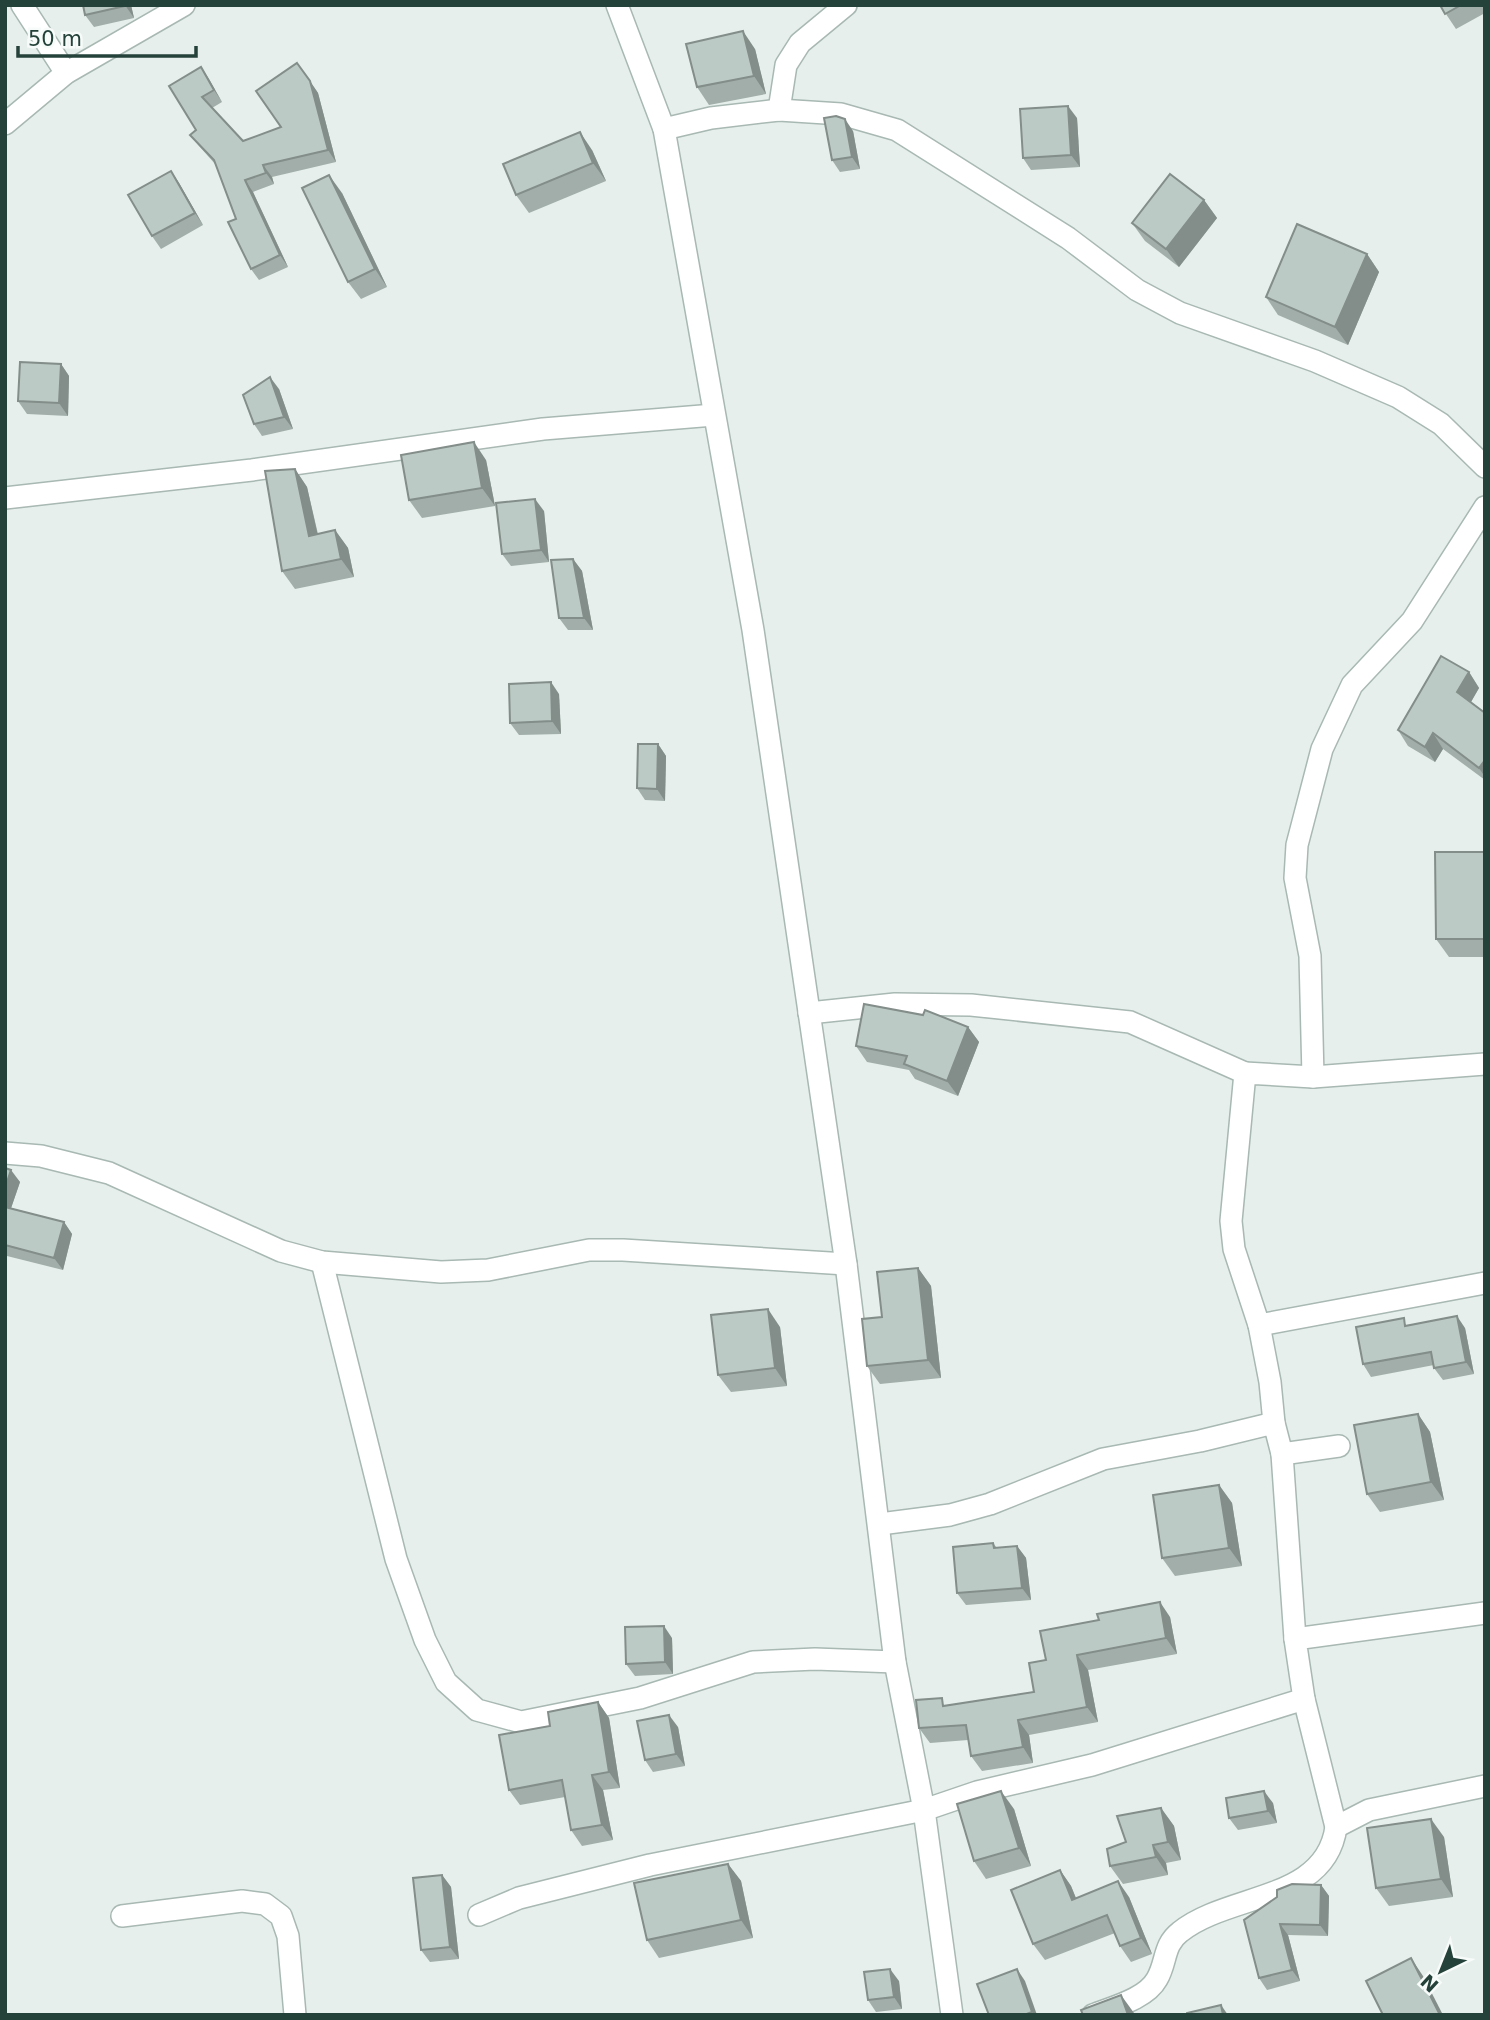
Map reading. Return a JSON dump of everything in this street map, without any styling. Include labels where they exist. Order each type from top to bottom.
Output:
[{"type":"street","points":[[22,5],[66,74]]},
{"type":"street","points":[[5,124],[66,74],[184,5]]},
{"type":"street","points":[[618,5],[664,129],[752,630],[846,1264],[895,1662],[924,1810],[952,2015]]},
{"type":"street","points":[[779,110],[786,65],[800,43],[846,5]]},
{"type":"street","points":[[664,129],[711,118],[779,110],[841,114],[897,130],[1068,238],[1137,290],[1180,313],[1315,361],[1398,397],[1441,424],[1485,467]]},
{"type":"street","points":[[5,498],[252,470],[543,429],[714,415]]},
{"type":"street","points":[[1313,1077],[1310,956],[1295,878],[1297,845],[1322,749],[1352,685],[1412,621],[1485,507]]},
{"type":"street","points":[[809,1013],[895,1004],[971,1004],[1130,1022],[1245,1073],[1313,1077],[1485,1064]]},
{"type":"street","points":[[1093,2015],[1133,1999],[1156,1981],[1164,1951],[1180,1932],[1197,1921],[1290,1885],[1312,1872],[1334,1844],[1336,1827],[1304,1699],[1295,1639],[1282,1454],[1274,1423],[1270,1382],[1258,1325],[1234,1249],[1231,1222],[1245,1073]]},
{"type":"street","points":[[5,1153],[41,1156],[109,1173],[281,1251],[322,1262],[441,1272],[488,1270],[589,1251],[622,1250],[846,1264]]},
{"type":"street","points":[[322,1262],[400,1571],[425,1640],[446,1682],[477,1710],[521,1722],[640,1698],[753,1662],[815,1659],[895,1662]]},
{"type":"street","points":[[1258,1325],[1485,1283]]},
{"type":"street","points":[[880,1524],[950,1515],[990,1504],[1103,1459],[1200,1441],[1274,1423]]},
{"type":"street","points":[[1282,1454],[1339,1446]]},
{"type":"street","points":[[1295,1639],[1485,1613]]},
{"type":"street","points":[[479,1915],[519,1898],[650,1865],[924,1810],[977,1793],[1092,1765],[1304,1699]]},
{"type":"street","points":[[1336,1827],[1369,1810],[1485,1786]]},
{"type":"street","points":[[122,1916],[242,1901],[265,1904],[281,1916],[288,1936],[295,2015]]},
{"type":"building","points":[[83,5],[125,5],[125,6],[85,15]]},
{"type":"building","points":[[1440,5],[1461,5],[1445,14]]},
{"type":"building","points":[[743,31],[754,76],[697,87],[686,44]]},
{"type":"building","points":[[297,63],[310,81],[328,150],[263,165],[266,173],[245,180],[280,255],[251,269],[228,222],[236,219],[214,160],[190,135],[196,130],[169,86],[201,67],[214,90],[202,97],[243,141],[281,127],[256,91]]},
{"type":"building","points":[[1068,106],[1071,155],[1023,158],[1020,109]]},
{"type":"building","points":[[836,116],[845,119],[852,157],[832,160],[824,118]]},
{"type":"building","points":[[580,132],[593,163],[516,195],[503,164]]},
{"type":"building","points":[[171,171],[195,213],[152,236],[128,195]]},
{"type":"building","points":[[1170,174],[1204,200],[1166,249],[1132,223]]},
{"type":"building","points":[[329,175],[375,269],[348,282],[302,188]]},
{"type":"building","points":[[1297,224],[1367,254],[1335,327],[1266,297]]},
{"type":"building","points":[[20,362],[61,364],[59,403],[18,401]]},
{"type":"building","points":[[270,377],[284,417],[254,424],[243,395]]},
{"type":"building","points":[[474,442],[482,488],[409,500],[401,455]]},
{"type":"building","points":[[295,469],[309,536],[335,530],[341,559],[282,571],[265,471]]},
{"type":"building","points":[[535,499],[541,550],[502,554],[496,503]]},
{"type":"building","points":[[573,559],[584,618],[559,618],[551,560]]},
{"type":"building","points":[[1441,656],[1469,672],[1457,692],[1485,713],[1485,760],[1479,768],[1433,733],[1425,747],[1398,730]]},
{"type":"building","points":[[551,682],[552,721],[510,723],[509,684]]},
{"type":"building","points":[[638,744],[658,744],[657,789],[637,788]]},
{"type":"building","points":[[1435,852],[1485,852],[1485,939],[1436,939]]},
{"type":"building","points":[[864,1004],[923,1015],[925,1010],[968,1027],[947,1081],[904,1064],[907,1056],[856,1046]]},
{"type":"building","points":[[5,1168],[11,1170],[5,1188]]},
{"type":"building","points":[[5,1207],[64,1222],[54,1258],[5,1245]]},
{"type":"building","points":[[918,1268],[928,1360],[867,1366],[862,1319],[882,1317],[877,1272]]},
{"type":"building","points":[[768,1309],[775,1368],[718,1375],[711,1315]]},
{"type":"building","points":[[1457,1316],[1466,1362],[1434,1368],[1431,1352],[1363,1364],[1356,1327],[1404,1318],[1405,1326]]},
{"type":"building","points":[[1418,1414],[1431,1482],[1367,1494],[1354,1425]]},
{"type":"building","points":[[1219,1485],[1229,1548],[1162,1558],[1153,1495]]},
{"type":"building","points":[[993,1543],[994,1548],[1017,1546],[1022,1588],[957,1593],[953,1547]]},
{"type":"building","points":[[1160,1602],[1166,1638],[1077,1655],[1087,1707],[1018,1720],[1023,1747],[971,1756],[966,1725],[919,1728],[916,1700],[942,1698],[943,1706],[1034,1692],[1029,1663],[1046,1660],[1040,1631],[1099,1620],[1097,1614]]},
{"type":"building","points":[[664,1626],[665,1662],[626,1664],[625,1627]]},
{"type":"building","points":[[598,1702],[609,1772],[592,1775],[602,1825],[571,1830],[562,1780],[509,1790],[499,1735],[550,1726],[548,1712]]},
{"type":"building","points":[[669,1715],[676,1754],[645,1760],[637,1721]]},
{"type":"building","points":[[1001,1791],[1019,1848],[974,1861],[957,1804]]},
{"type":"building","points":[[1264,1791],[1268,1811],[1229,1818],[1226,1798]]},
{"type":"building","points":[[1161,1808],[1168,1842],[1153,1845],[1156,1857],[1110,1866],[1107,1849],[1126,1842],[1117,1816]]},
{"type":"building","points":[[1431,1819],[1441,1879],[1376,1888],[1367,1828]]},
{"type":"building","points":[[728,1864],[741,1920],[647,1940],[634,1883]]},
{"type":"building","points":[[1060,1870],[1072,1900],[1118,1881],[1141,1938],[1120,1946],[1107,1915],[1033,1944],[1011,1890]]},
{"type":"building","points":[[442,1875],[450,1947],[421,1950],[413,1878]]},
{"type":"building","points":[[1292,1884],[1321,1885],[1320,1925],[1280,1924],[1292,1970],[1259,1978],[1244,1920],[1277,1897],[1277,1890]]},
{"type":"building","points":[[1411,1958],[1440,2015],[1383,2015],[1366,1981]]},
{"type":"building","points":[[890,1969],[894,1997],[868,2000],[864,1972]]},
{"type":"building","points":[[1017,1969],[1032,2012],[1024,2015],[989,2015],[977,1984]]},
{"type":"building","points":[[1121,1995],[1128,2015],[1083,2015],[1081,2010]]},
{"type":"building","points":[[1221,2005],[1223,2015],[1187,2015],[1187,2013]]}]
